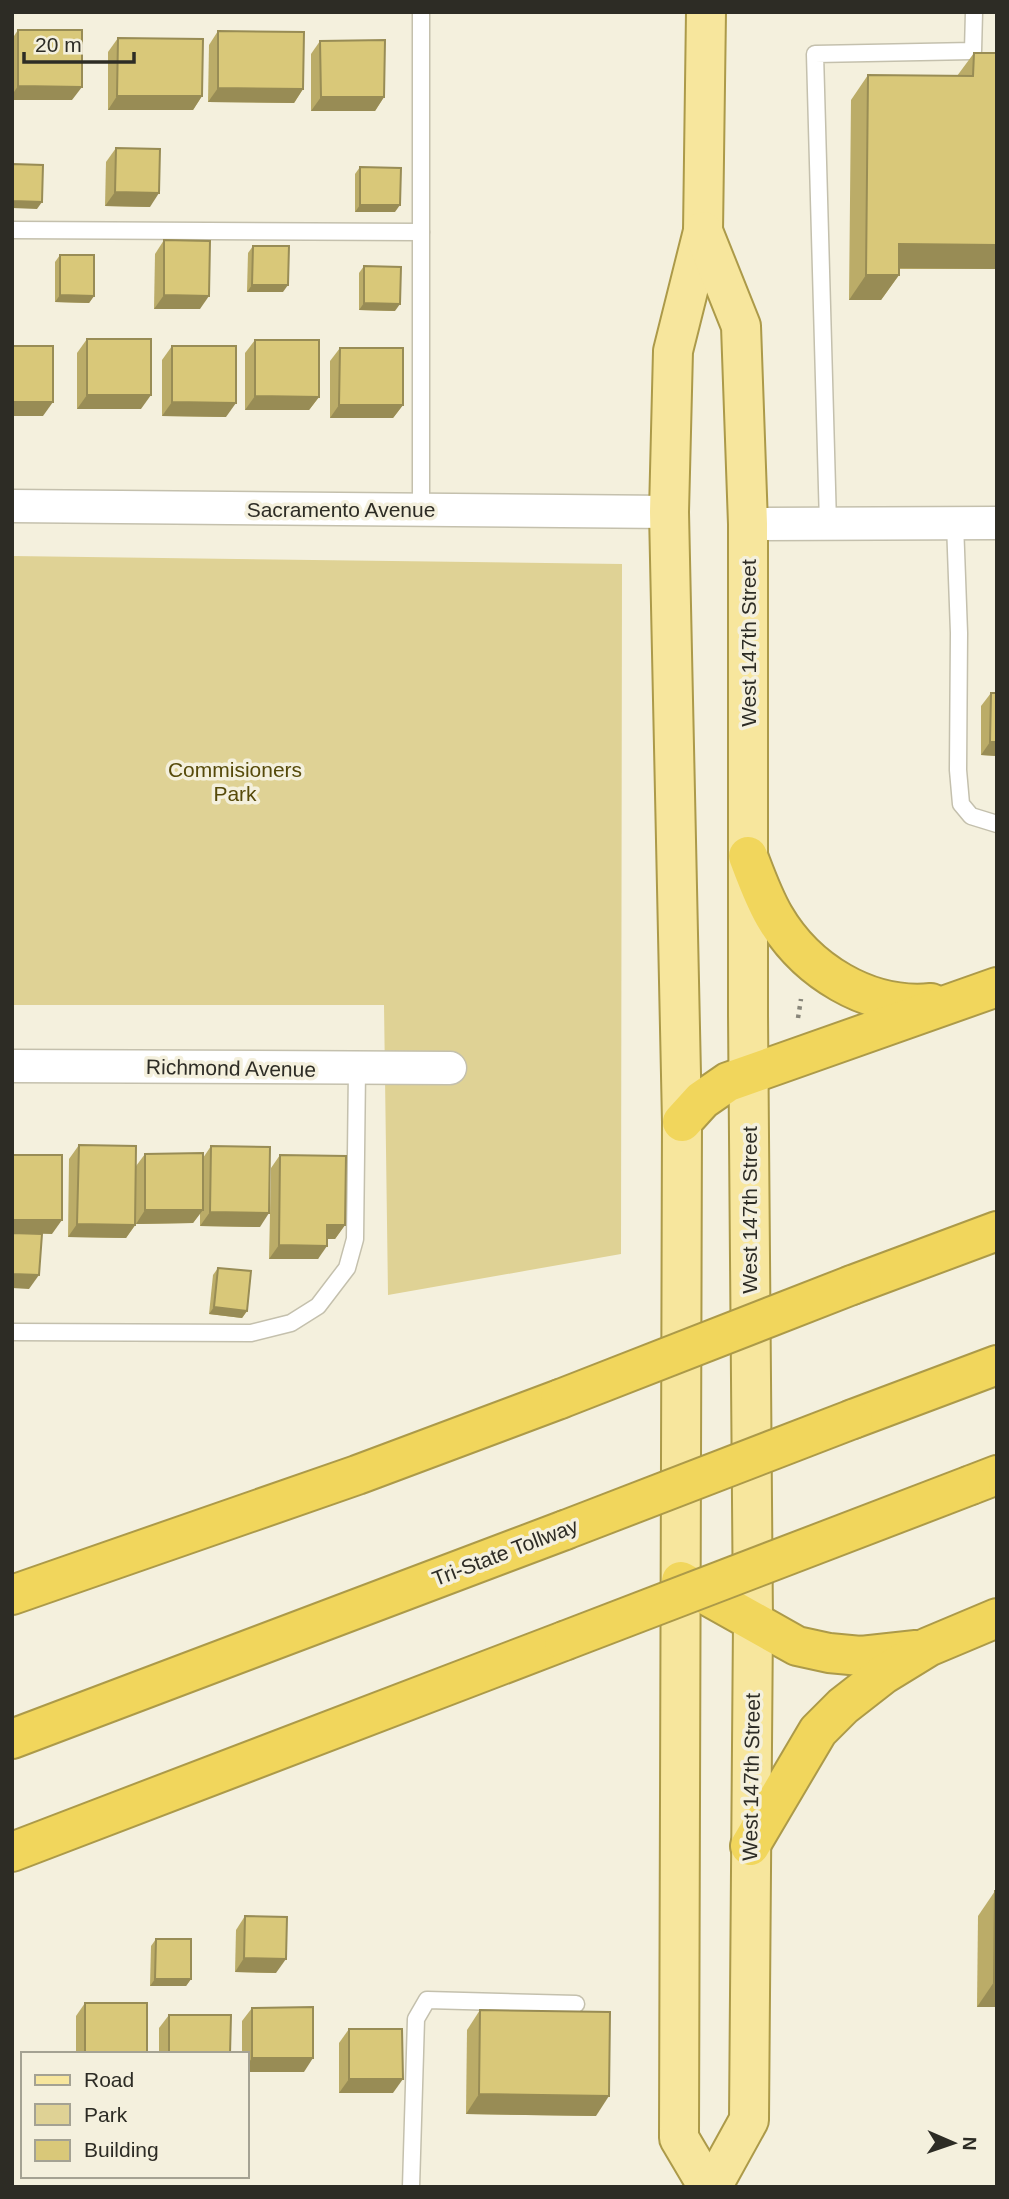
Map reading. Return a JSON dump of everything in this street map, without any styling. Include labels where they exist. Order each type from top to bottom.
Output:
[{"type":"highway","points":[[748,856],[767,902],[784,932],[828,975],[852,988],[895,1002],[922,1004],[958,999]]},
{"type":"highway","points":[[682,1122],[711,1093],[728,1082],[997,986]]},
{"type":"highway","points":[[12,1595],[344,1479],[997,1231]]},
{"type":"highway","name":"Tri-State Tollway","points":[[12,1739],[997,1365]]},
{"type":"highway","points":[[12,1852],[984,1480]]},
{"type":"highway","points":[[681,1581],[797,1647],[829,1653],[878,1655],[928,1647]]},
{"type":"highway","points":[[750,1846],[818,1731],[856,1694],[928,1647],[997,1618]]},
{"type":"main road","name":"West 147th Street","points":[[703,231],[741,326],[748,524],[748,1074],[753,1622],[749,2120],[710,2187],[679,2138],[682,1122],[669,512],[673,351],[703,231],[706,12]]},
{"type":"street","name":"Sacramento Avenue","points":[[12,506],[669,512]]},
{"type":"street","points":[[748,524],[997,523]]},
{"type":"street","name":"Richmond Avenue","points":[[12,1066],[450,1068]]},
{"type":"lane","points":[[421,12],[421,509]]},
{"type":"lane","points":[[828,524],[815,54],[973,51],[974,12]]},
{"type":"lane","points":[[12,230],[421,232]]},
{"type":"lane","points":[[955,523],[959,633],[958,770],[961,804],[971,816],[997,824]]},
{"type":"lane","points":[[12,1332],[251,1333],[291,1323],[318,1306],[347,1268],[355,1239],[357,1069]]},
{"type":"lane","points":[[411,2187],[416,2019],[427,2000],[576,2004]]},
{"type":"path","points":[[797,1021],[802,996]]},
{"type":"path","points":[[791,1013],[798,1013]]},
{"type":"green space","name":"Commisioners Park","points":[[12,556],[622,564],[621,1254],[388,1295],[384,1005],[12,1005]]},
{"type":"building","points":[[18,30],[82,30],[82,87],[18,86]]},
{"type":"building","points":[[218,31],[304,32],[303,89],[218,88]]},
{"type":"building","points":[[118,38],[203,39],[202,96],[117,96]]},
{"type":"building","points":[[385,40],[384,97],[321,97],[320,41]]},
{"type":"building","points":[[974,53],[997,53],[997,245],[899,244],[899,275],[866,275],[868,75],[973,76]]},
{"type":"building","points":[[116,148],[160,149],[159,193],[115,192]]},
{"type":"building","points":[[12,164],[43,165],[42,202],[12,201]]},
{"type":"building","points":[[360,167],[401,168],[400,205],[360,205]]},
{"type":"building","points":[[164,240],[210,241],[209,296],[164,295]]},
{"type":"building","points":[[253,246],[289,246],[288,285],[252,285]]},
{"type":"building","points":[[60,255],[94,255],[94,296],[60,295]]},
{"type":"building","points":[[364,266],[401,267],[400,304],[364,303]]},
{"type":"building","points":[[87,339],[151,339],[151,395],[87,395]]},
{"type":"building","points":[[255,340],[319,340],[319,397],[255,396]]},
{"type":"building","points":[[12,346],[53,346],[53,402],[12,402]]},
{"type":"building","points":[[172,346],[236,346],[236,403],[172,402]]},
{"type":"building","points":[[340,348],[403,348],[403,405],[339,405]]},
{"type":"building","points":[[991,693],[997,693],[997,742],[990,742]]},
{"type":"building","points":[[79,1145],[136,1146],[135,1225],[77,1224]]},
{"type":"building","points":[[211,1146],[270,1147],[269,1213],[210,1212]]},
{"type":"building","points":[[203,1153],[203,1210],[145,1210],[145,1154]]},
{"type":"building","points":[[12,1155],[62,1155],[62,1220],[12,1220]]},
{"type":"building","points":[[280,1155],[346,1156],[345,1225],[327,1225],[327,1246],[279,1245]]},
{"type":"building","points":[[12,1233],[42,1234],[39,1275],[12,1274]]},
{"type":"building","points":[[218,1268],[251,1271],[247,1311],[214,1307]]},
{"type":"building","points":[[997,1891],[997,1982],[994,1982]]},
{"type":"building","points":[[245,1916],[287,1917],[286,1959],[244,1958]]},
{"type":"building","points":[[156,1939],[191,1939],[191,1979],[155,1979]]},
{"type":"building","points":[[85,2003],[147,2003],[147,2052],[85,2052]]},
{"type":"building","points":[[313,2007],[313,2058],[252,2058],[252,2008]]},
{"type":"building","points":[[480,2010],[610,2012],[609,2096],[479,2094]]},
{"type":"building","points":[[169,2015],[231,2015],[230,2052],[169,2052]]},
{"type":"building","points":[[349,2029],[402,2029],[403,2079],[349,2079]]}]
